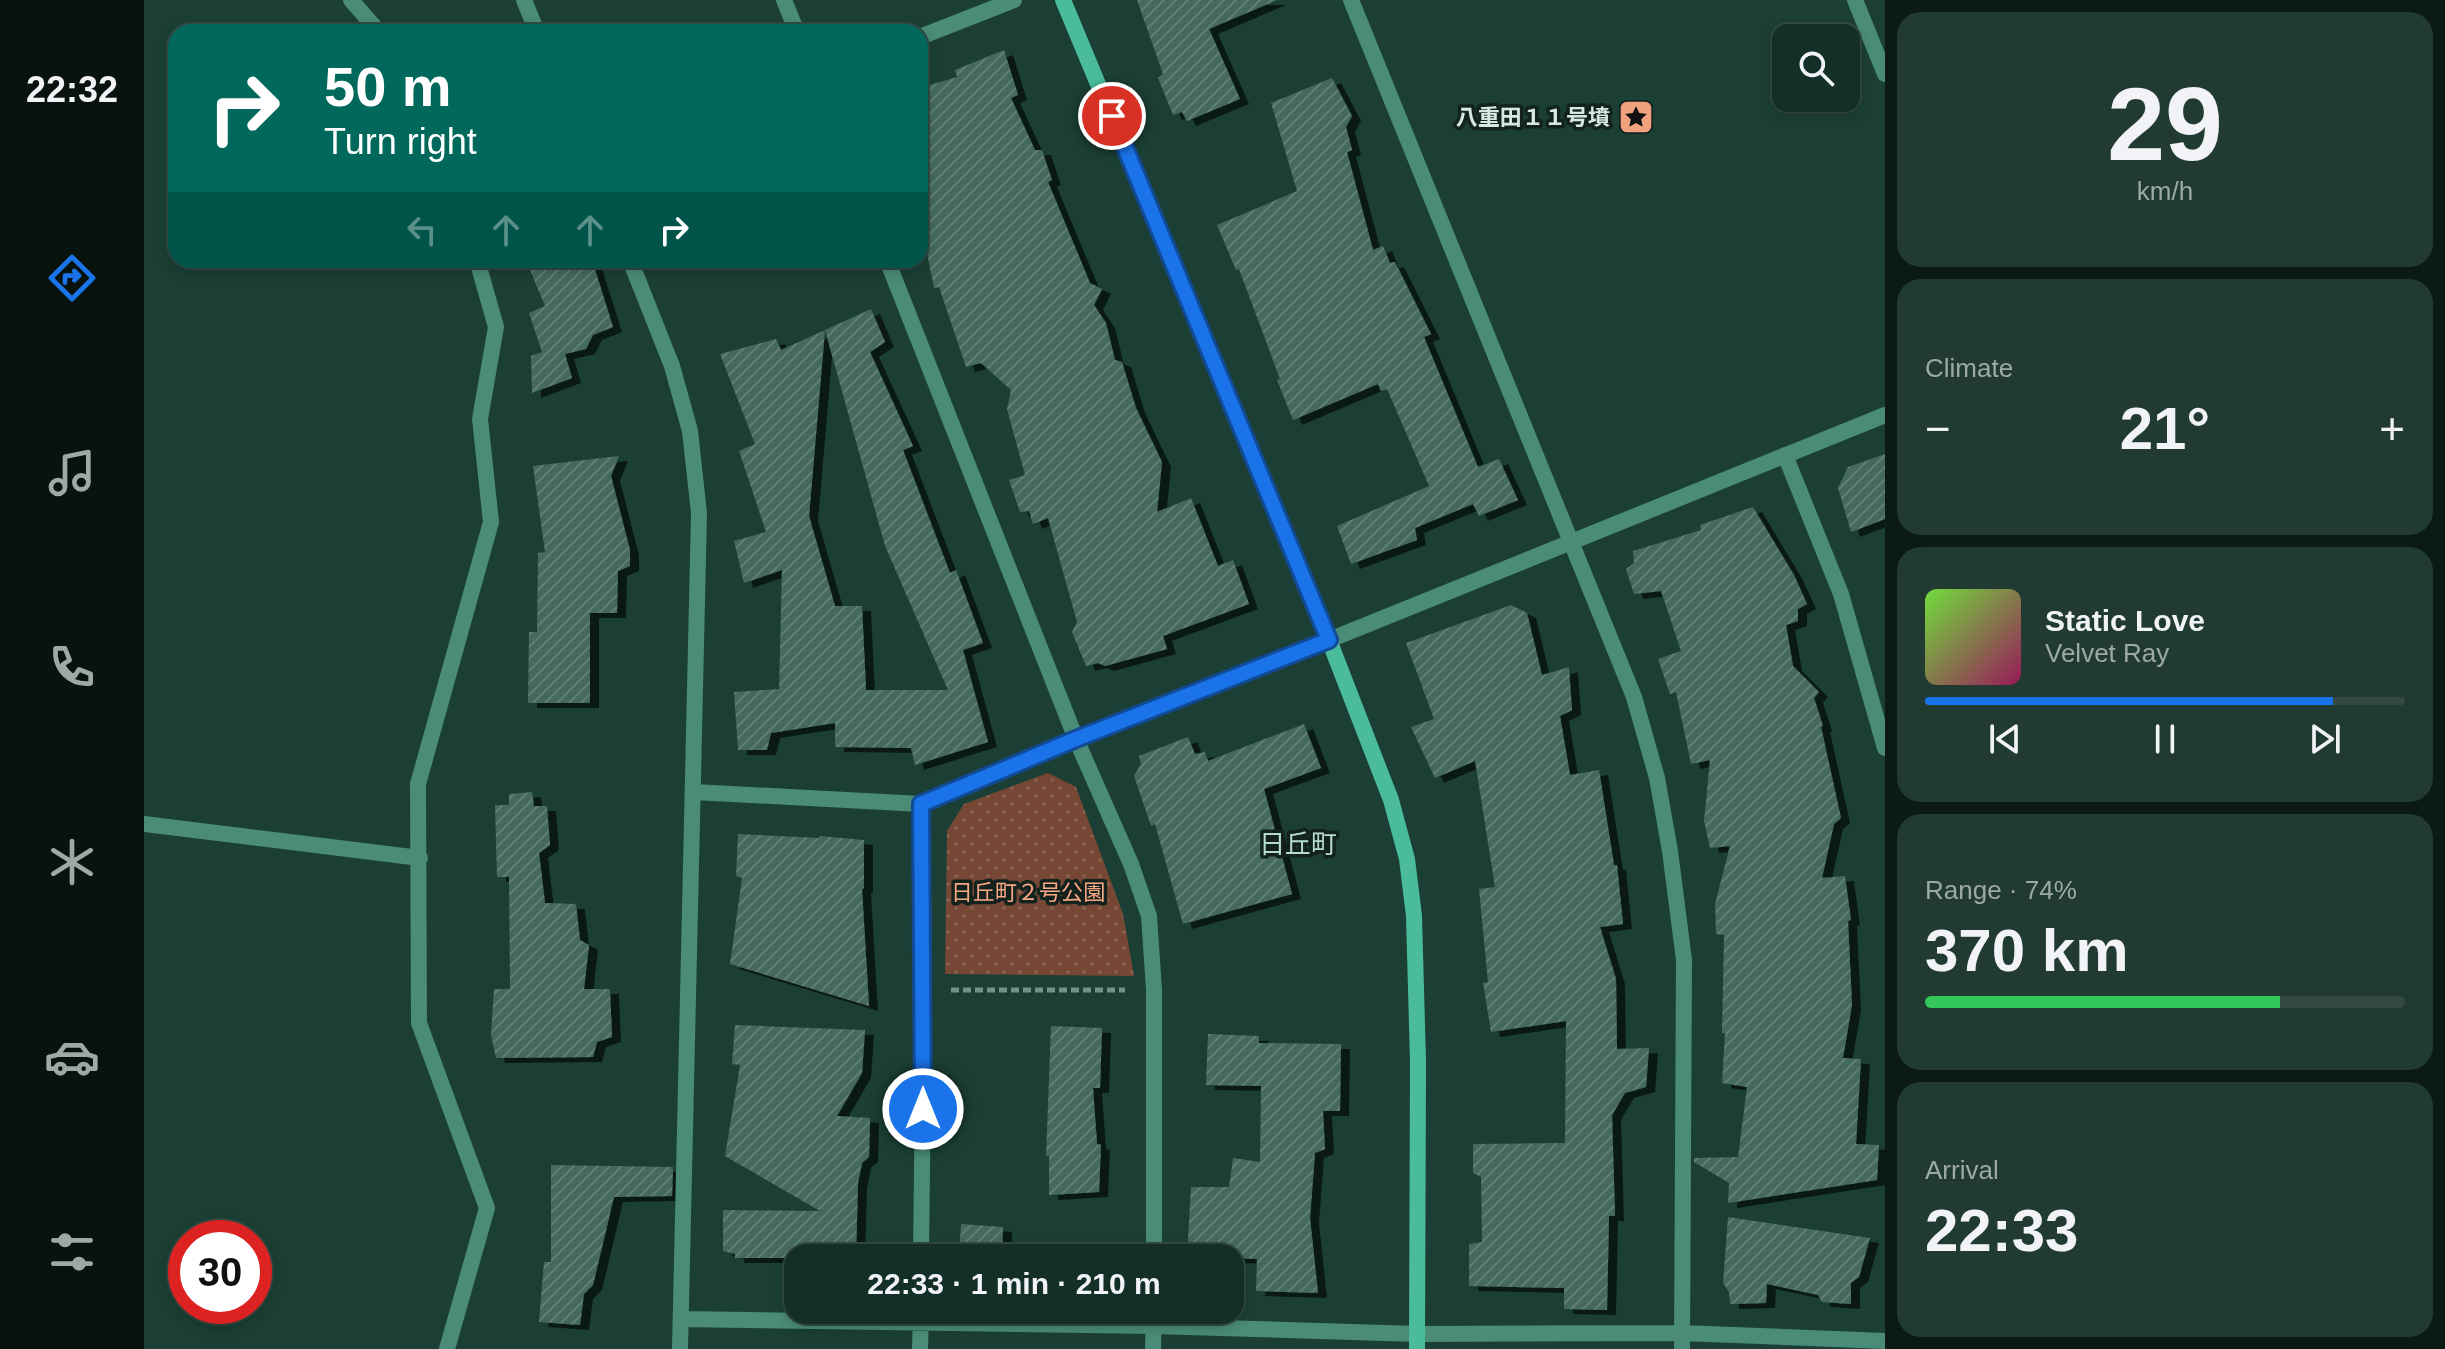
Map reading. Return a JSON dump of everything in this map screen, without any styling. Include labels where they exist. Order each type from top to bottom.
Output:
[{"type":"street","points":[[351,0],[372,24]]},
{"type":"street","points":[[524,0],[534,24]]},
{"type":"street","points":[[784,0],[794,24]]},
{"type":"street","points":[[928,34],[1014,0]]},
{"type":"street","points":[[1063,0],[1329,640],[1391,800],[1407,859],[1414,916],[1418,1061],[1417,1342]]},
{"type":"street","points":[[1351,0],[1634,697],[1657,778],[1684,960],[1682,1341]]},
{"type":"street","points":[[1855,0],[1885,74]]},
{"type":"street","points":[[447,1349],[487,1208],[419,1023],[418,784],[491,522],[480,419],[496,327],[479,268]]},
{"type":"street","points":[[633,268],[672,366],[690,431],[699,513],[680,1349]]},
{"type":"street","points":[[890,268],[1076,739],[1131,864],[1149,916],[1154,990],[1154,1244]]},
{"type":"street","points":[[694,792],[921,804],[1885,415]]},
{"type":"street","points":[[1785,455],[1841,594],[1885,748]]},
{"type":"street","points":[[921,804],[924,990],[921,1244]]},
{"type":"street","points":[[144,824],[420,858]]},
{"type":"street","points":[[681,1319],[784,1318]]},
{"type":"street","points":[[920,1349],[921,1324]]},
{"type":"street","points":[[1153,1349],[1154,1324]]},
{"type":"street","points":[[1220,1324],[1417,1342],[1885,1341]]},
{"type":"path","points":[[924,990],[1154,990]]},
{"type":"green space","name":"日丘町２号公園","points":[[1048,773],[1076,787],[1123,914],[1134,976],[945,974],[947,831],[964,804]]},
{"type":"building","points":[[1137,0],[1277,0],[1209,29],[1240,99],[1187,121],[1182,112],[1173,115],[1158,78],[1163,74]]},
{"type":"building","points":[[1004,50],[1018,95],[1011,98],[1035,150],[1042,150],[1052,180],[1048,182],[1090,283],[1102,289],[1094,305],[1106,323],[1115,360],[1122,362],[1136,408],[1162,462],[1157,512],[1191,498],[1218,566],[1233,560],[1249,604],[1163,636],[1167,649],[1105,666],[1098,663],[1086,666],[1072,632],[1077,622],[1048,518],[1033,524],[1029,511],[1020,512],[1009,480],[1025,475],[1007,409],[1011,390],[981,363],[966,367],[939,287],[934,288],[928,258],[928,86],[957,77],[955,70]]},
{"type":"building","points":[[1332,78],[1352,116],[1346,127],[1352,150],[1347,152],[1373,250],[1383,246],[1390,263],[1395,262],[1431,334],[1424,337],[1478,467],[1499,459],[1518,500],[1479,516],[1473,504],[1415,528],[1417,540],[1351,564],[1337,526],[1429,486],[1387,389],[1381,391],[1378,384],[1293,420],[1239,269],[1236,270],[1217,225],[1297,191],[1271,103]]},
{"type":"building","points":[[529,268],[595,268],[613,327],[593,335],[586,349],[565,354],[572,378],[532,393],[531,356],[542,352],[529,313],[545,306]]},
{"type":"building","points":[[871,309],[885,342],[870,352],[913,446],[903,450],[950,573],[956,570],[983,643],[963,650],[988,742],[915,765],[911,748],[835,747],[835,723],[771,733],[767,750],[738,750],[734,692],[779,689],[782,570],[744,583],[734,541],[766,532],[739,451],[755,444],[720,354],[776,339],[781,350]],"holes":[[[825,330],[885,546],[948,690],[866,690],[862,606],[835,606],[809,516]]]},
{"type":"building","points":[[1885,454],[1885,519],[1851,532],[1838,488],[1848,467]]},
{"type":"building","points":[[619,456],[611,476],[630,550],[630,566],[618,571],[617,613],[590,613],[590,703],[528,703],[529,632],[537,632],[538,553],[545,552],[533,466]]},
{"type":"building","points":[[1753,507],[1794,575],[1807,604],[1798,609],[1798,621],[1786,625],[1793,666],[1819,692],[1814,698],[1823,726],[1841,818],[1834,824],[1822,878],[1845,876],[1851,920],[1848,921],[1852,1005],[1843,1058],[1861,1059],[1856,1144],[1879,1145],[1877,1180],[1728,1203],[1729,1183],[1694,1162],[1694,1158],[1738,1157],[1747,1087],[1722,1083],[1724,935],[1716,934],[1715,904],[1730,846],[1710,848],[1704,821],[1710,760],[1691,764],[1676,692],[1670,694],[1658,659],[1681,651],[1661,591],[1634,594],[1626,569],[1634,563],[1633,551],[1701,530],[1700,525]]},
{"type":"building","points":[[1511,605],[1527,613],[1542,675],[1569,667],[1572,710],[1560,716],[1570,775],[1599,770],[1614,865],[1617,865],[1623,924],[1600,927],[1616,979],[1617,1049],[1649,1048],[1646,1087],[1625,1093],[1612,1115],[1615,1216],[1609,1216],[1607,1310],[1564,1309],[1564,1288],[1469,1286],[1469,1244],[1482,1242],[1481,1177],[1473,1173],[1473,1144],[1565,1143],[1566,1021],[1491,1032],[1483,983],[1488,982],[1479,889],[1495,887],[1475,761],[1435,778],[1411,727],[1434,719],[1406,643]]},
{"type":"building","points":[[1304,724],[1321,768],[1264,789],[1292,894],[1183,924],[1155,824],[1151,826],[1134,776],[1141,764],[1139,756],[1188,737],[1195,754],[1205,752],[1208,761]]},
{"type":"building","points":[[532,792],[534,806],[547,806],[550,845],[539,853],[545,903],[576,904],[580,940],[589,945],[584,989],[610,989],[612,1037],[597,1042],[593,1057],[496,1058],[491,1035],[494,989],[510,989],[509,877],[497,877],[495,805],[509,805],[509,794]]},
{"type":"building","points":[[738,834],[864,840],[862,889],[869,1006],[730,964],[742,878],[736,876]]},
{"type":"building","points":[[735,1025],[865,1030],[862,1073],[837,1116],[870,1118],[869,1157],[862,1163],[858,1183],[856,1244],[784,1244],[784,1258],[735,1258],[735,1254],[723,1251],[723,1210],[820,1211],[725,1156],[740,1065],[732,1064]]},
{"type":"building","points":[[1051,1026],[1102,1028],[1100,1088],[1093,1088],[1097,1144],[1101,1145],[1099,1192],[1049,1195],[1049,1156],[1046,1156]]},
{"type":"building","points":[[1208,1034],[1259,1036],[1259,1043],[1341,1044],[1340,1111],[1323,1111],[1325,1149],[1315,1153],[1310,1218],[1318,1293],[1256,1291],[1257,1259],[1244,1258],[1244,1244],[1188,1244],[1191,1187],[1229,1187],[1233,1158],[1260,1162],[1261,1086],[1206,1085]]},
{"type":"building","points":[[551,1165],[673,1167],[672,1196],[614,1197],[593,1285],[584,1294],[580,1325],[539,1322],[544,1262],[551,1262]]},
{"type":"building","points":[[1728,1217],[1870,1238],[1859,1277],[1851,1283],[1851,1304],[1822,1302],[1818,1295],[1767,1284],[1766,1303],[1730,1304],[1729,1292],[1723,1283]]},
{"type":"building","points":[[961,1224],[1003,1227],[1002,1244],[960,1244]]},
{"type":"place","name":"八重田１１号墳","points":[[1636,117]]},
{"type":"district","name":"日丘町","points":[[1298,844]]},
{"type":"route","points":[[923,1109],[921,804],[1076,739],[1329,640],[1112,116]]}]
